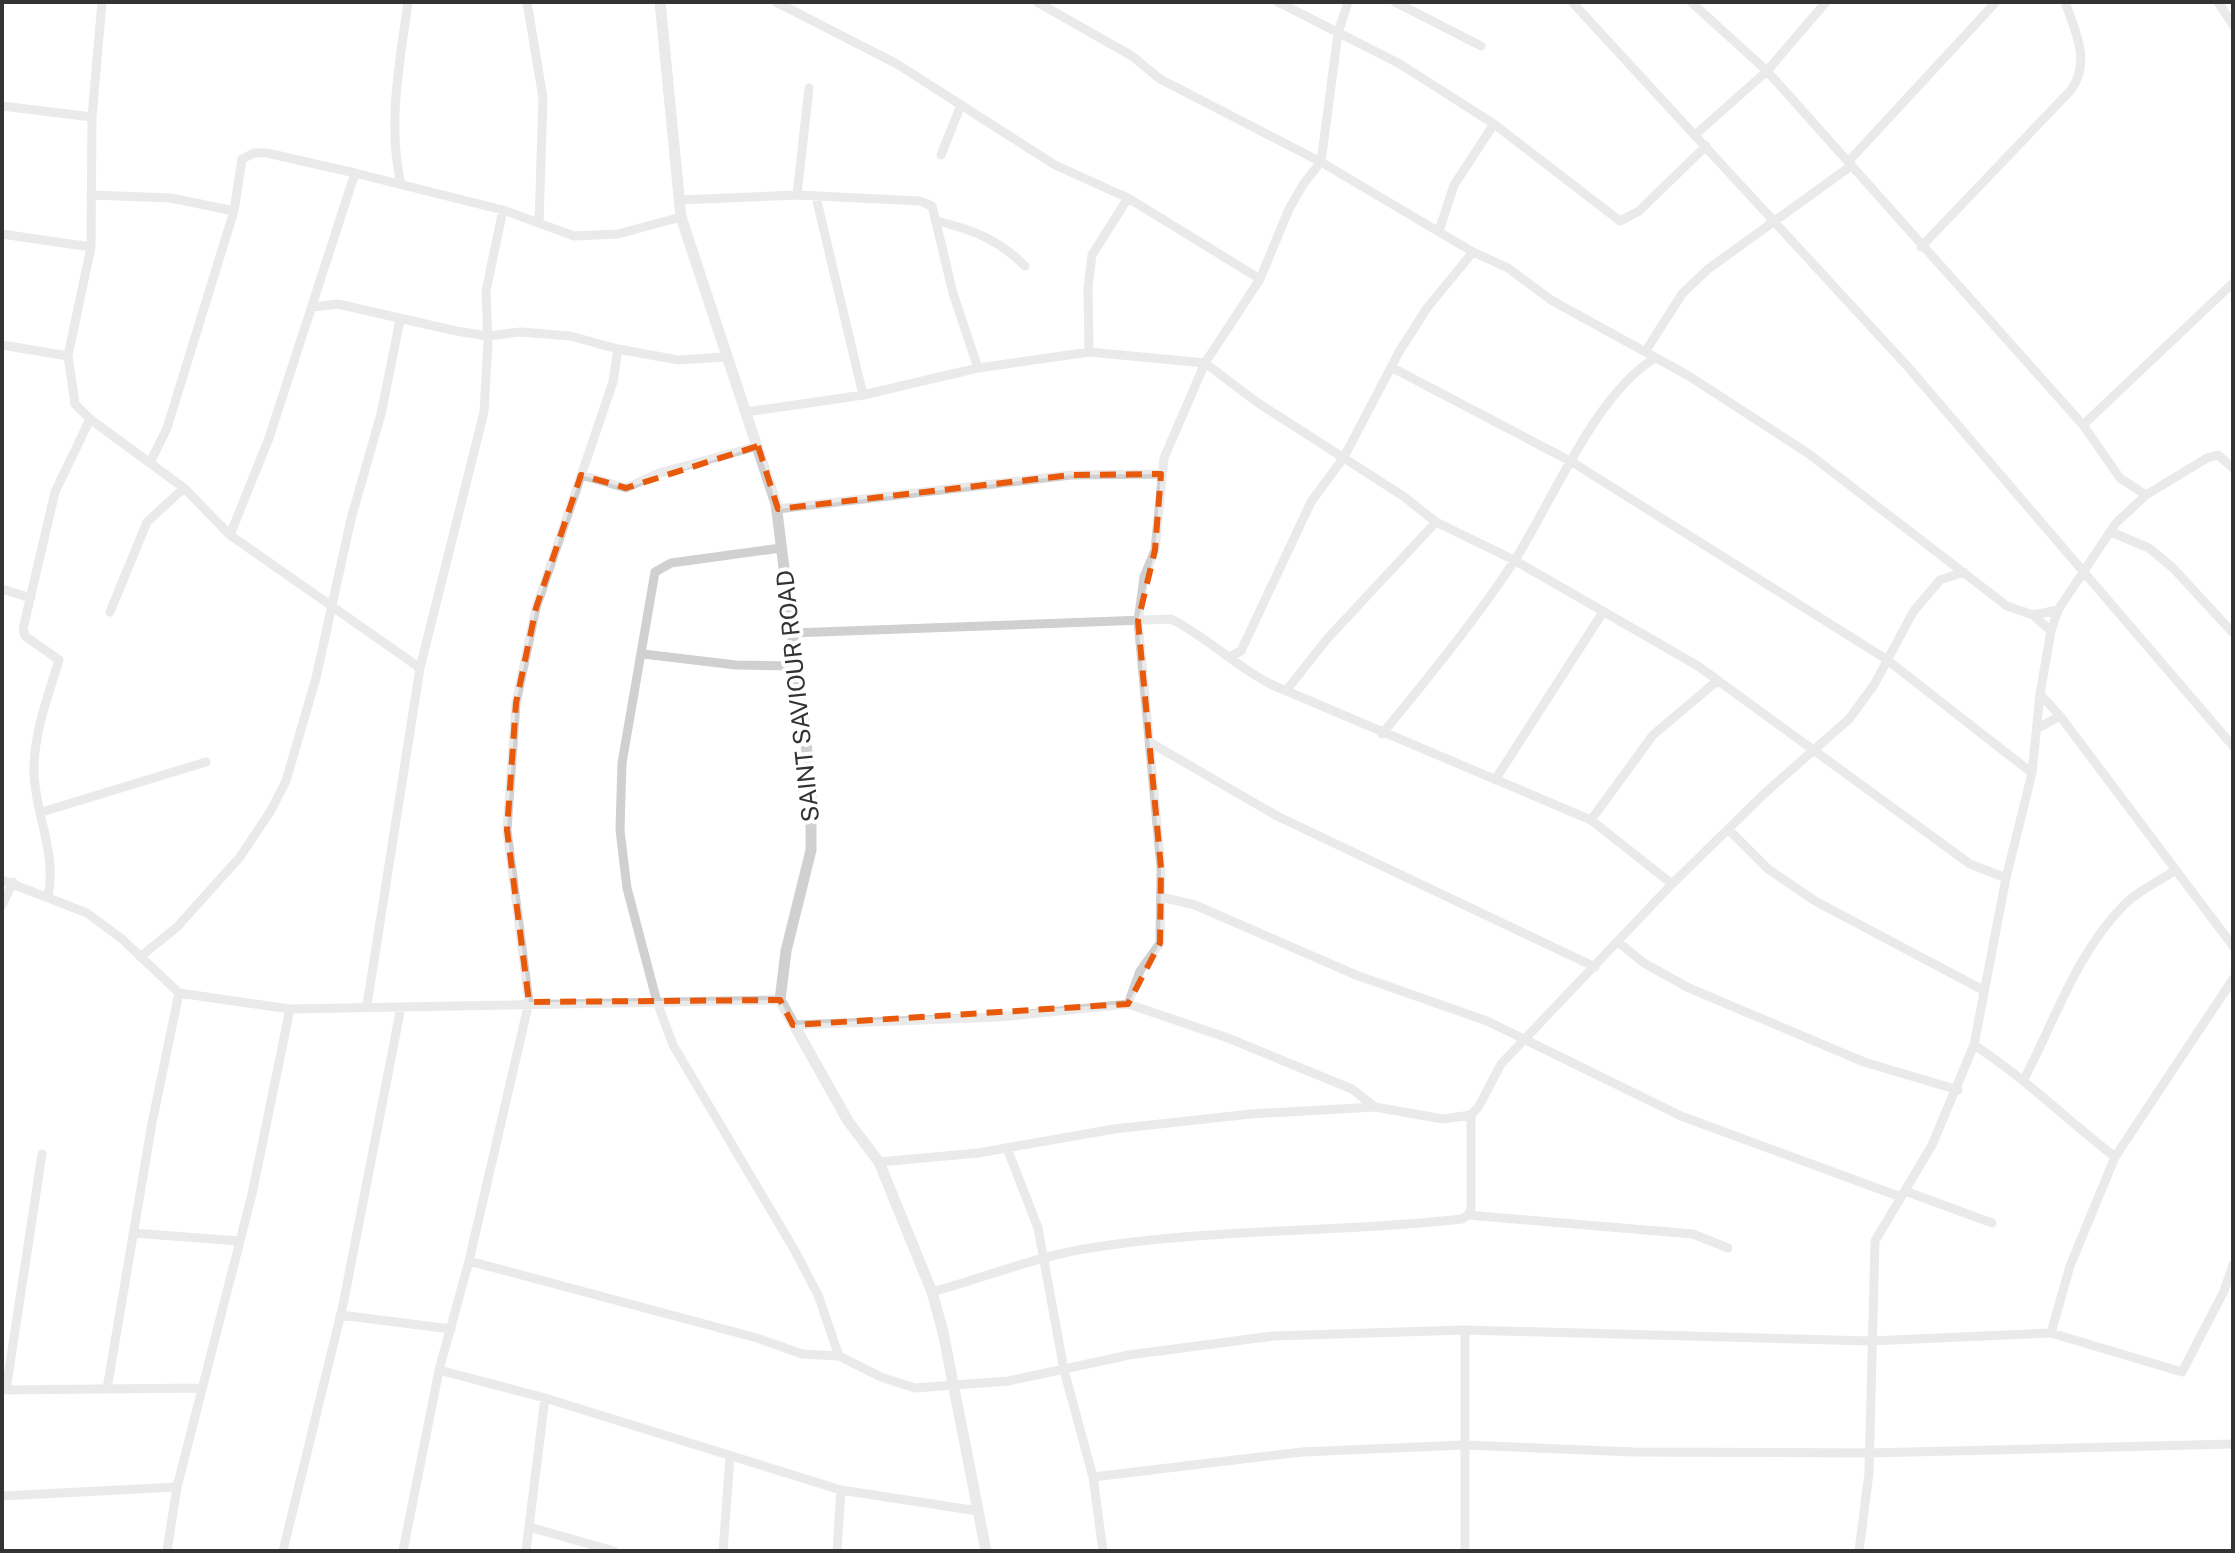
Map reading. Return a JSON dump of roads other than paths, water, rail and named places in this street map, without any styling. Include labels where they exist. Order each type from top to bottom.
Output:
[{"type":"street","points":[[102,2],[92,117],[91,247],[68,356],[75,404],[90,419],[184,488],[230,535],[333,604],[420,668]]},
{"type":"street","points":[[401,184],[394,156],[396,83],[408,2]]},
{"type":"street","points":[[527,2],[543,98],[539,223]]},
{"type":"street","name":"SAINT SAVIOUR ROAD","points":[[660,2],[681,217],[777,509],[813,820],[811,850],[786,951],[780,1000]]},
{"type":"street","points":[[776,2],[897,64],[1055,165],[1128,198],[1260,279]]},
{"type":"street","points":[[1037,2],[1132,56],[1160,79],[1321,162],[1473,252],[1508,268],[1551,300],[1655,358],[1809,454],[2007,606],[2033,615],[2051,631]]},
{"type":"street","points":[[1278,2],[1400,64],[1494,124],[1620,221],[1639,211],[1706,146]]},
{"type":"street","points":[[1128,1004],[1140,971],[1160,943],[1161,897],[1151,743],[1138,621],[1144,577],[1155,550],[1161,474],[1171,436],[1205,363],[1260,279],[1289,209],[1321,162],[1338,33],[1348,2]]},
{"type":"street","points":[[1395,2],[1481,46]]},
{"type":"street","points":[[1572,2],[1776,220],[2233,746]]},
{"type":"street","points":[[1696,134],[1767,71],[1826,2]]},
{"type":"street","points":[[1645,352],[1682,294],[1708,269],[1850,164],[1996,2]]},
{"type":"street","points":[[1921,247],[2071,90],[2081,75],[2083,59],[2065,2]]},
{"type":"street","points":[[2218,2],[2233,25]]},
{"type":"street","points":[[1694,3],[1767,71],[2083,425],[2120,478],[2146,495]]},
{"type":"street","points":[[797,195],[809,88]]},
{"type":"street","points":[[941,155],[961,105]]},
{"type":"street","points":[[2,106],[92,117]]},
{"type":"street","points":[[1439,231],[1454,185],[1494,124]]},
{"type":"street","points":[[151,461],[167,428],[234,211],[239,164],[254,153],[355,173],[503,210],[574,236],[618,234],[681,217]]},
{"type":"street","points":[[230,535],[269,438],[355,173]]},
{"type":"street","points":[[91,195],[171,198],[234,211]]},
{"type":"street","points":[[679,200],[797,195],[920,201],[932,206],[953,293],[978,368]]},
{"type":"street","points":[[816,197],[863,395]]},
{"type":"street","points":[[1089,352],[1088,288],[1092,255],[1128,198]]},
{"type":"street","points":[[367,1005],[420,668],[484,412],[488,336],[486,291],[503,210]]},
{"type":"street","points":[[937,221],[975,230],[1004,245],[1025,266]]},
{"type":"street","points":[[2,234],[91,247]]},
{"type":"street","points":[[1229,657],[1241,651],[1311,502],[1344,457],[1391,367],[1427,308],[1473,252]]},
{"type":"street","points":[[2083,425],[2233,283]]},
{"type":"street","points":[[313,307],[338,304],[400,320],[488,336],[520,332],[570,336],[678,360],[725,357]]},
{"type":"street","points":[[140,957],[177,927],[240,857],[270,812],[300,740],[351,519],[381,414],[400,320]]},
{"type":"street","points":[[2,345],[68,356]]},
{"type":"street","points":[[403,1551],[439,1370],[469,1261],[529,1002],[507,830],[516,703],[536,608],[613,382],[618,349]]},
{"type":"street","points":[[746,412],[863,395],[978,368],[1089,352],[1205,363],[1258,403],[1344,457],[1436,522],[1514,560],[1698,666],[1970,864],[2006,878]]},
{"type":"street","points":[[1382,734],[1453,647],[1514,560],[1572,462],[1628,377],[1655,358]]},
{"type":"street","points":[[1391,367],[1572,462],[1886,659],[1993,738],[2032,773]]},
{"type":"street","points":[[48,896],[52,874],[34,774],[42,709],[59,660],[24,632],[55,492],[90,419]]},
{"type":"street","points":[[581,475],[626,488],[659,473],[758,446]]},
{"type":"street","points":[[1859,1551],[1869,1453],[1875,1241],[1932,1145],[1958,1090],[1974,1045],[2006,878],[2032,773],[2040,694],[2051,631],[2058,610],[2111,532],[2146,495],[2207,458],[2218,455],[2233,468]]},
{"type":"street","points":[[777,509],[1071,475],[1161,474]]},
{"type":"street","points":[[110,612],[147,522],[184,488]]},
{"type":"street","points":[[1286,691],[1337,627],[1436,522]]},
{"type":"street","points":[[2111,532],[2149,548],[2173,568],[2233,633]]},
{"type":"street","points":[[781,548],[671,563],[658,568],[622,763],[620,830],[627,888],[657,1002],[673,1045],[795,1251],[818,1295],[839,1356]]},
{"type":"street","points":[[932,1292],[1045,1259],[1133,1242],[1414,1225],[1462,1219],[1468,1215],[1471,1209],[1471,1115],[1501,1064],[1672,884],[1863,702],[1913,612],[1940,580],[1964,572]]},
{"type":"street","points":[[2,589],[31,598]]},
{"type":"street","points":[[2033,615],[2058,610]]},
{"type":"street","points":[[1495,780],[1603,612]]},
{"type":"street","points":[[791,633],[1171,619],[1201,633],[1249,673],[1286,691],[1591,820],[1672,884]]},
{"type":"street","points":[[643,654],[736,665],[795,666]]},
{"type":"street","points":[[1591,820],[1653,735],[1717,681]]},
{"type":"street","points":[[2040,694],[2060,716],[2233,946]]},
{"type":"street","points":[[2038,728],[2060,716]]},
{"type":"street","points":[[1151,743],[1277,816],[1595,967]]},
{"type":"street","points":[[42,812],[206,762]]},
{"type":"street","points":[[1729,830],[1768,869],[1815,901],[1983,990]]},
{"type":"street","points":[[2024,1079],[2049,1032],[2065,986],[2089,949],[2124,905],[2174,871]]},
{"type":"street","points":[[2,880],[87,913],[179,993],[290,1009],[529,1002],[780,1000],[848,1121],[879,1162],[932,1292],[954,1385],[986,1551]]},
{"type":"street","points":[[2,905],[13,882]]},
{"type":"street","points":[[1161,897],[1229,918],[1356,975],[1487,1021],[1681,1116],[1992,1223]]},
{"type":"street","points":[[1618,942],[1644,963],[1689,988],[1864,1062],[1958,1090]]},
{"type":"street","points":[[2051,1333],[2070,1266],[2115,1157],[2233,979]]},
{"type":"street","points":[[107,1389],[179,993]]},
{"type":"street","points":[[793,1025],[1000,1017],[1128,1004],[1228,1038],[1352,1089],[1375,1107]]},
{"type":"street","points":[[283,1551],[340,1315],[401,1007]]},
{"type":"street","points":[[167,1551],[177,1487],[239,1241],[290,1009]]},
{"type":"street","points":[[1974,1045],[2024,1079],[2060,1114],[2115,1157]]},
{"type":"street","points":[[879,1162],[1007,1148],[1175,1122],[1375,1107],[1443,1119],[1471,1115]]},
{"type":"street","points":[[1007,1148],[1034,1217],[1045,1259],[1064,1370],[1093,1477],[1103,1551]]},
{"type":"street","points":[[42,1154],[4,1390],[200,1388]]},
{"type":"street","points":[[1468,1215],[1693,1234],[1728,1248]]},
{"type":"street","points":[[133,1233],[239,1241]]},
{"type":"street","points":[[469,1261],[757,1338],[802,1354],[839,1356],[881,1377],[915,1388],[1008,1381],[1129,1355],[1273,1336],[1465,1330],[1870,1341],[2051,1333],[2182,1372],[2224,1291],[2233,1265]]},
{"type":"street","points":[[340,1315],[451,1329]]},
{"type":"street","points":[[1465,1330],[1465,1551]]},
{"type":"street","points":[[439,1370],[545,1398],[841,1490],[978,1511]]},
{"type":"street","points":[[526,1551],[545,1398]]},
{"type":"street","points":[[1093,1477],[1302,1452],[1464,1445],[1634,1452],[1869,1453],[2233,1444]]},
{"type":"street","points":[[723,1551],[730,1457]]},
{"type":"street","points":[[2,1496],[177,1487]]},
{"type":"street","points":[[837,1551],[841,1490]]},
{"type":"street","points":[[529,1527],[614,1551]]}]
